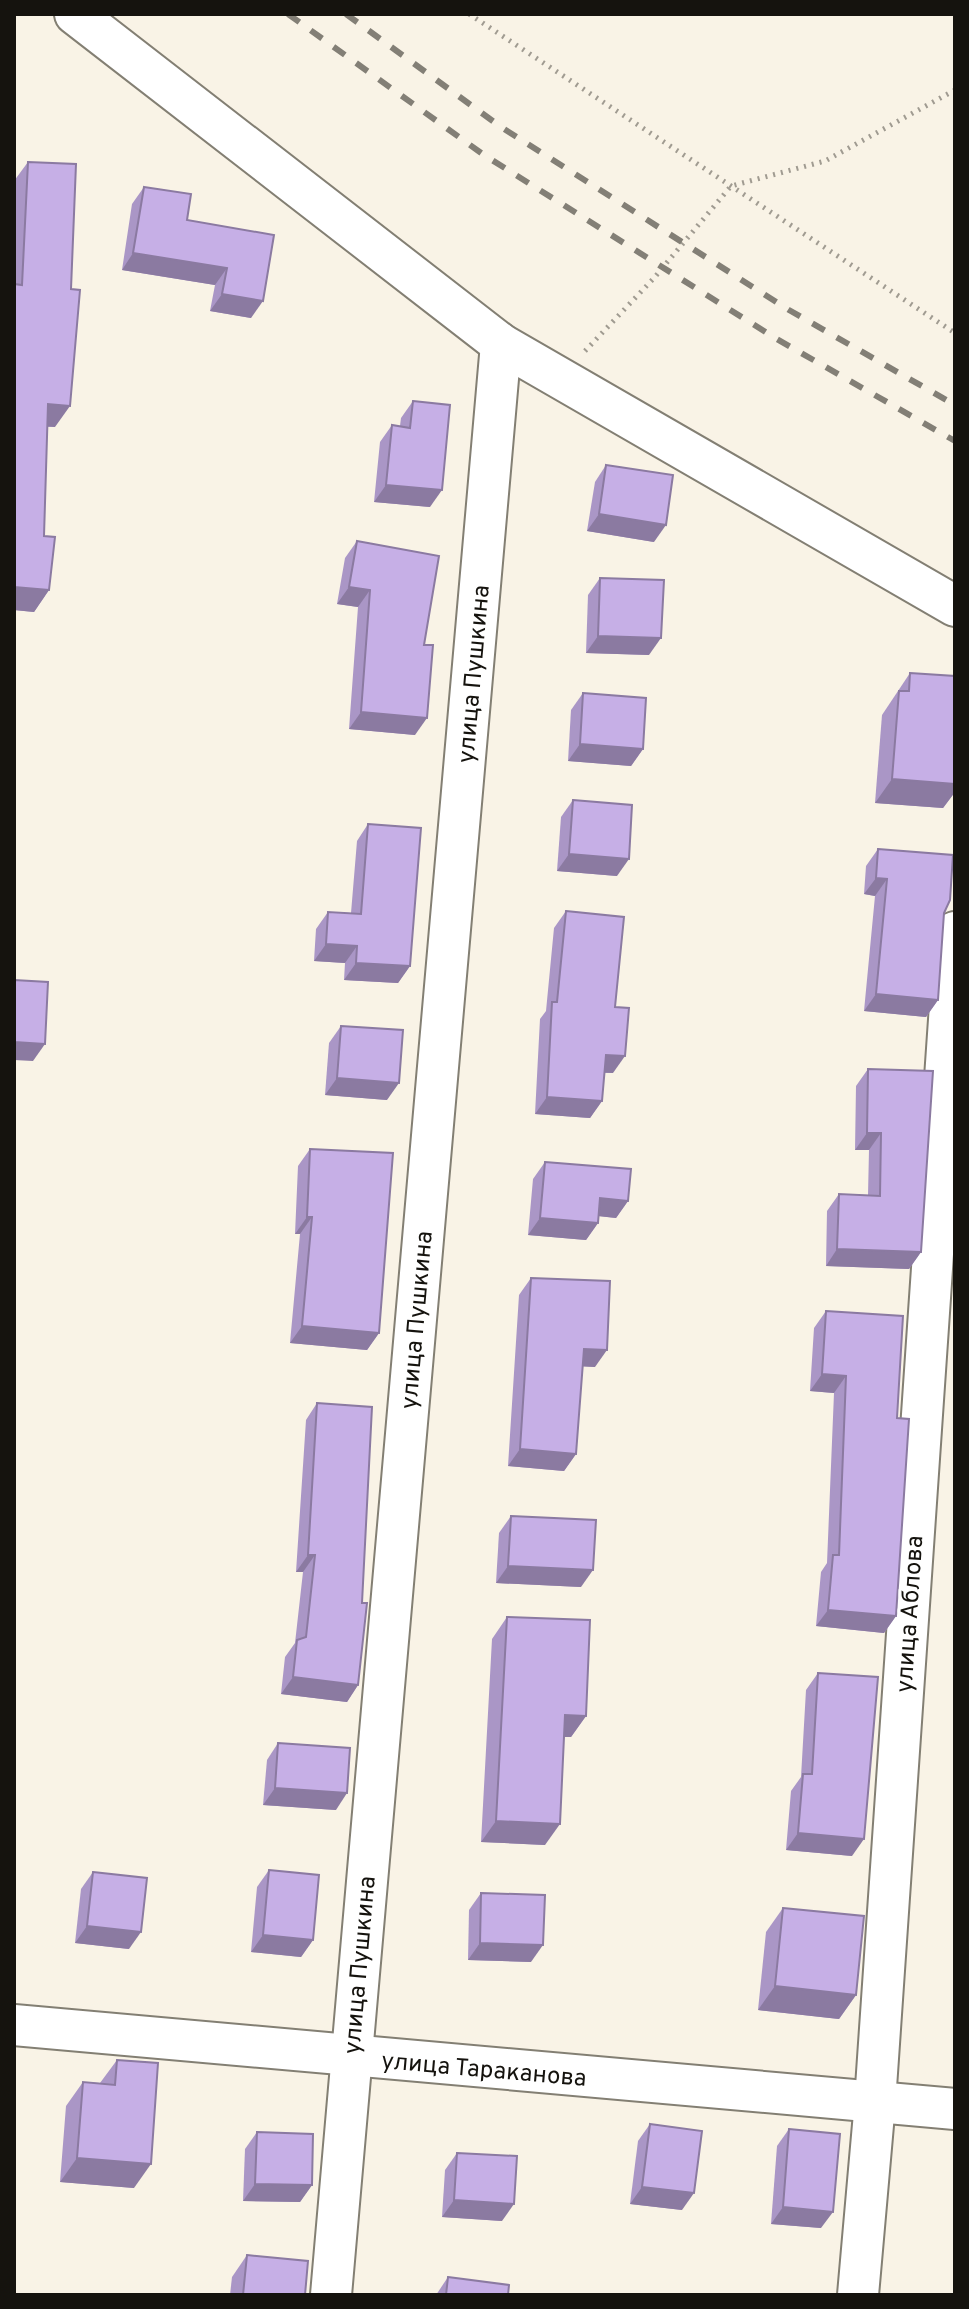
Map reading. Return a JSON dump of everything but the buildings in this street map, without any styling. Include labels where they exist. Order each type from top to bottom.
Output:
[{"type":"street","points":[[58,14],[85,21],[501,344],[955,606]]},
{"type":"street","name":"улица Пушкина","points":[[331,2295],[501,344]]},
{"type":"street","name":"улица Аблова","points":[[858,2295],[875,2102],[955,932]]},
{"type":"street","name":"улица Тараканова","points":[[14,2025],[351,2058],[955,2109]]},
{"type":"path","points":[[469,14],[955,333]]},
{"type":"path","points":[[559,377],[654,278],[731,186],[825,161],[955,90]]},
{"type":"railway","points":[[288,14],[484,155],[775,338],[955,441]]},
{"type":"railway","points":[[346,14],[501,127],[789,310],[955,405]]}]
